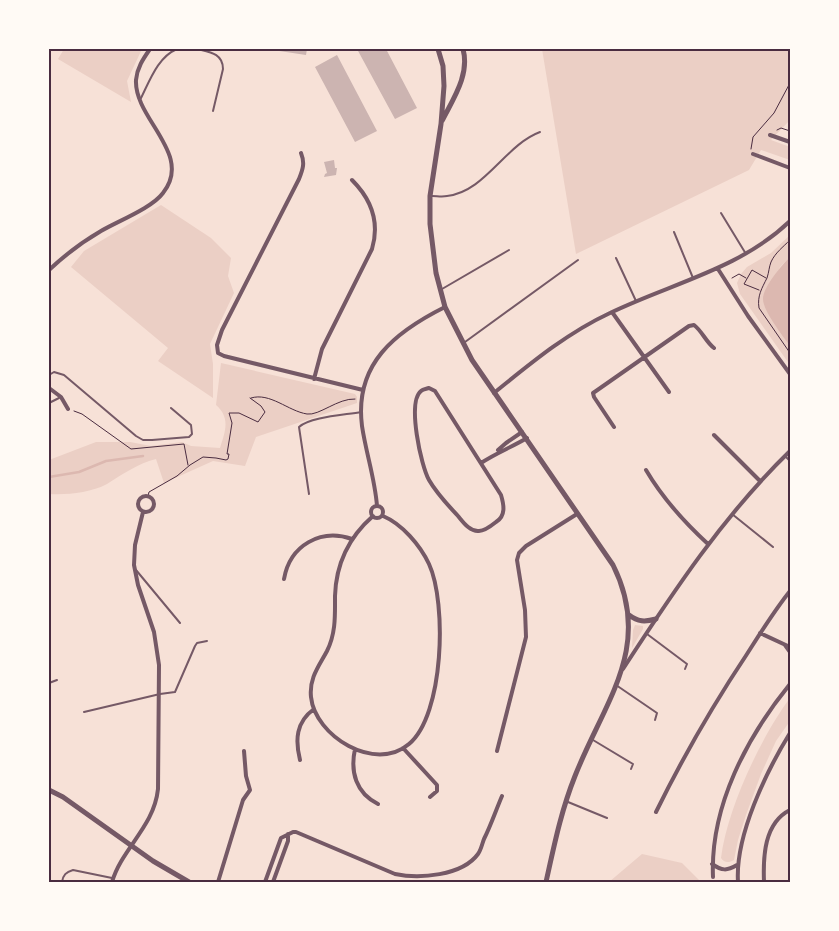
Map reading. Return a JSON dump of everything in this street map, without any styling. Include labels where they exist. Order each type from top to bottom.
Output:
[{"type":"street","points":[[49,270],[90,237],[154,202],[166,189],[171,169],[170,155],[140,100],[136,87],[138,72],[150,49]]},
{"type":"street","points":[[438,49],[444,76],[441,124],[430,196],[431,238],[440,290],[445,307],[462,344],[494,393],[613,564],[622,586],[629,615],[627,641],[621,671],[575,774],[555,835],[546,882]]},
{"type":"street","points":[[441,124],[463,77],[465,61],[463,49]]},
{"type":"street","points":[[770,135],[790,142]]},
{"type":"street","points":[[301,153],[304,168],[222,330],[217,345],[218,353],[314,379],[364,390]]},
{"type":"street","points":[[753,154],[790,168]]},
{"type":"street","points":[[314,379],[322,349],[372,249],[375,238],[374,216],[370,202],[352,180]]},
{"type":"street","points":[[494,393],[551,347],[577,330],[612,312],[718,269],[747,254],[773,237],[790,222]]},
{"type":"street","points":[[718,269],[766,342],[790,374]]},
{"type":"street","points":[[377,506],[374,480],[362,428],[361,412],[364,390],[372,368],[390,342],[414,324],[445,307]]},
{"type":"street","points":[[612,312],[669,392]]},
{"type":"street","points":[[614,427],[593,393],[694,324],[708,344],[714,348]]},
{"type":"street","points":[[49,388],[61,397],[68,409]]},
{"type":"street","points":[[428,388],[435,391],[481,463],[501,495],[504,505],[503,513],[499,520],[480,531],[472,530],[438,495],[427,478],[414,423],[416,403],[421,390],[428,388]]},
{"type":"street","points":[[481,463],[522,432]]},
{"type":"street","points":[[714,435],[760,482]]},
{"type":"street","points":[[497,452],[516,445],[527,438]]},
{"type":"street","points":[[621,671],[708,544],[760,482],[790,451]]},
{"type":"street","points":[[646,470],[668,503],[686,524],[708,544]]},
{"type":"street","points":[[143,496],[148,496],[154,502],[153,507],[150,511],[143,512],[138,507],[138,502],[143,496]]},
{"type":"street","points":[[377,506],[382,508],[383,516]]},
{"type":"street","points":[[373,516],[371,510],[377,506]]},
{"type":"street","points":[[113,880],[117,869],[149,820],[157,798],[159,664],[151,622],[140,595],[135,568],[135,545],[143,512]]},
{"type":"street","points":[[497,751],[526,637],[525,610],[517,560],[519,553],[526,546],[577,514]]},
{"type":"street","points":[[373,516],[379,518],[383,516]]},
{"type":"street","points":[[373,516],[352,539],[342,558],[337,578],[335,623],[326,652],[315,671],[311,696],[314,710],[333,734],[366,754],[379,755],[392,753],[403,748],[417,735],[427,715],[439,659],[440,618],[434,582],[425,556],[414,541],[383,516]]},
{"type":"street","points":[[284,579],[286,570],[293,558],[310,541],[327,535],[338,535],[352,539]]},
{"type":"street","points":[[656,812],[682,760],[706,719],[776,608],[790,591]]},
{"type":"street","points":[[629,615],[636,620],[646,622],[656,619]]},
{"type":"street","points":[[760,633],[790,647]]},
{"type":"street","points":[[784,643],[790,652]]},
{"type":"street","points":[[713,877],[712,864],[719,821],[733,777],[759,728],[790,684]]},
{"type":"street","points":[[300,760],[297,744],[298,730],[304,718],[314,710]]},
{"type":"street","points":[[738,882],[737,865],[745,834],[758,797],[774,761],[790,733]]},
{"type":"street","points":[[403,748],[437,785],[437,791],[430,797]]},
{"type":"street","points":[[356,749],[353,770],[357,784],[368,798],[378,804]]},
{"type":"street","points":[[218,882],[243,800],[250,790],[246,776],[244,751]]},
{"type":"street","points":[[49,790],[68,800],[153,861],[190,882]]},
{"type":"street","points":[[266,882],[281,838],[296,832],[395,874],[431,876],[454,870],[467,864],[479,852],[502,796]]},
{"type":"street","points":[[764,882],[764,858],[768,836],[778,819],[790,810]]},
{"type":"street","points":[[274,882],[288,841],[288,834]]},
{"type":"street","points":[[275,858],[281,861]]},
{"type":"street","points":[[712,864],[720,870],[728,870],[737,865]]},
{"type":"lane","points":[[140,100],[153,74],[165,57],[177,49]]},
{"type":"lane","points":[[196,49],[216,54],[223,63],[213,110]]},
{"type":"lane","points":[[430,196],[449,196],[476,184],[519,144],[540,132]]},
{"type":"lane","points":[[721,213],[747,254]]},
{"type":"lane","points":[[674,232],[693,278]]},
{"type":"lane","points":[[440,290],[509,250]]},
{"type":"lane","points":[[616,258],[636,302]]},
{"type":"lane","points":[[462,344],[578,260]]},
{"type":"lane","points":[[49,375],[54,372],[64,374],[143,440],[190,437],[192,434],[191,425],[171,408]]},
{"type":"lane","points":[[49,403],[61,397]]},
{"type":"lane","points":[[309,494],[299,427],[303,423],[361,412]]},
{"type":"lane","points":[[785,456],[790,461]]},
{"type":"lane","points":[[732,514],[772,547]]},
{"type":"lane","points":[[135,568],[180,623]]},
{"type":"lane","points":[[646,634],[687,664],[685,669]]},
{"type":"lane","points":[[84,712],[177,691],[195,646],[197,643],[207,641]]},
{"type":"lane","points":[[49,683],[57,680]]},
{"type":"lane","points":[[616,685],[657,713],[654,720]]},
{"type":"lane","points":[[592,739],[633,764],[631,770]]},
{"type":"lane","points":[[566,801],[607,818]]},
{"type":"lane","points":[[62,882],[64,875],[68,871],[73,870],[113,880]]},
{"type":"path","points":[[753,154],[751,148],[753,137],[774,113],[790,83]]},
{"type":"path","points":[[770,135],[780,128],[790,131]]},
{"type":"path","points":[[790,240],[778,251],[772,261],[767,278],[760,290],[759,308],[790,353]]},
{"type":"path","points":[[760,290],[744,284],[747,278],[752,270],[767,278]]},
{"type":"path","points":[[726,281],[739,274],[747,278]]},
{"type":"path","points":[[148,496],[149,492],[177,476],[203,457],[228,459],[230,454],[227,454],[232,423],[229,413],[239,413],[258,422],[265,412],[261,406],[250,398],[257,396],[274,400],[309,414],[346,398],[354,399],[362,396]]},
{"type":"path","points":[[68,409],[82,414],[131,449],[184,444],[189,466]]},
{"type":"shaded area","points":[[64,49],[142,49],[127,81],[131,102],[58,59]]},
{"type":"shaded area","points":[[542,49],[790,49],[790,120],[771,140],[790,147],[790,160],[761,150],[749,170],[576,254]]},
{"type":"shaded area","points":[[161,205],[211,238],[231,258],[228,276],[234,293],[210,344],[213,364],[213,398],[158,361],[168,348],[71,267],[84,251]]},
{"type":"shaded area","points":[[790,235],[790,257],[780,267],[766,309],[790,346],[790,365],[740,294],[737,283],[747,267],[771,253]]},
{"type":"shaded area","points":[[790,257],[790,346],[770,317],[763,299],[769,283]]},
{"type":"shaded area","points":[[221,363],[355,394],[357,403],[256,437],[245,466],[213,461],[164,483],[156,459],[136,466],[107,484],[93,489],[71,494],[49,494],[49,460],[96,442],[130,442],[151,446],[182,442],[191,446],[220,448],[226,425],[224,415],[216,405]]},
{"type":"shaded area","points":[[635,625],[643,626],[643,629],[632,648],[633,630]]},
{"type":"shaded area","points":[[790,698],[790,721],[776,741],[761,774],[738,840],[734,860],[725,862],[721,858],[724,839],[738,796],[757,753]]},
{"type":"shaded area","points":[[642,854],[682,863],[701,882],[609,882]]},
{"type":"building","points":[[266,49],[307,49],[306,55]]},
{"type":"building","points":[[357,49],[386,49],[417,108],[395,119]]},
{"type":"building","points":[[337,55],[377,131],[355,142],[315,67]]},
{"type":"building","points":[[334,160],[335,168],[337,168],[336,175],[324,177],[327,173],[324,162]]},
{"type":"waterway","points":[[49,477],[79,472],[106,461],[143,456]]}]
